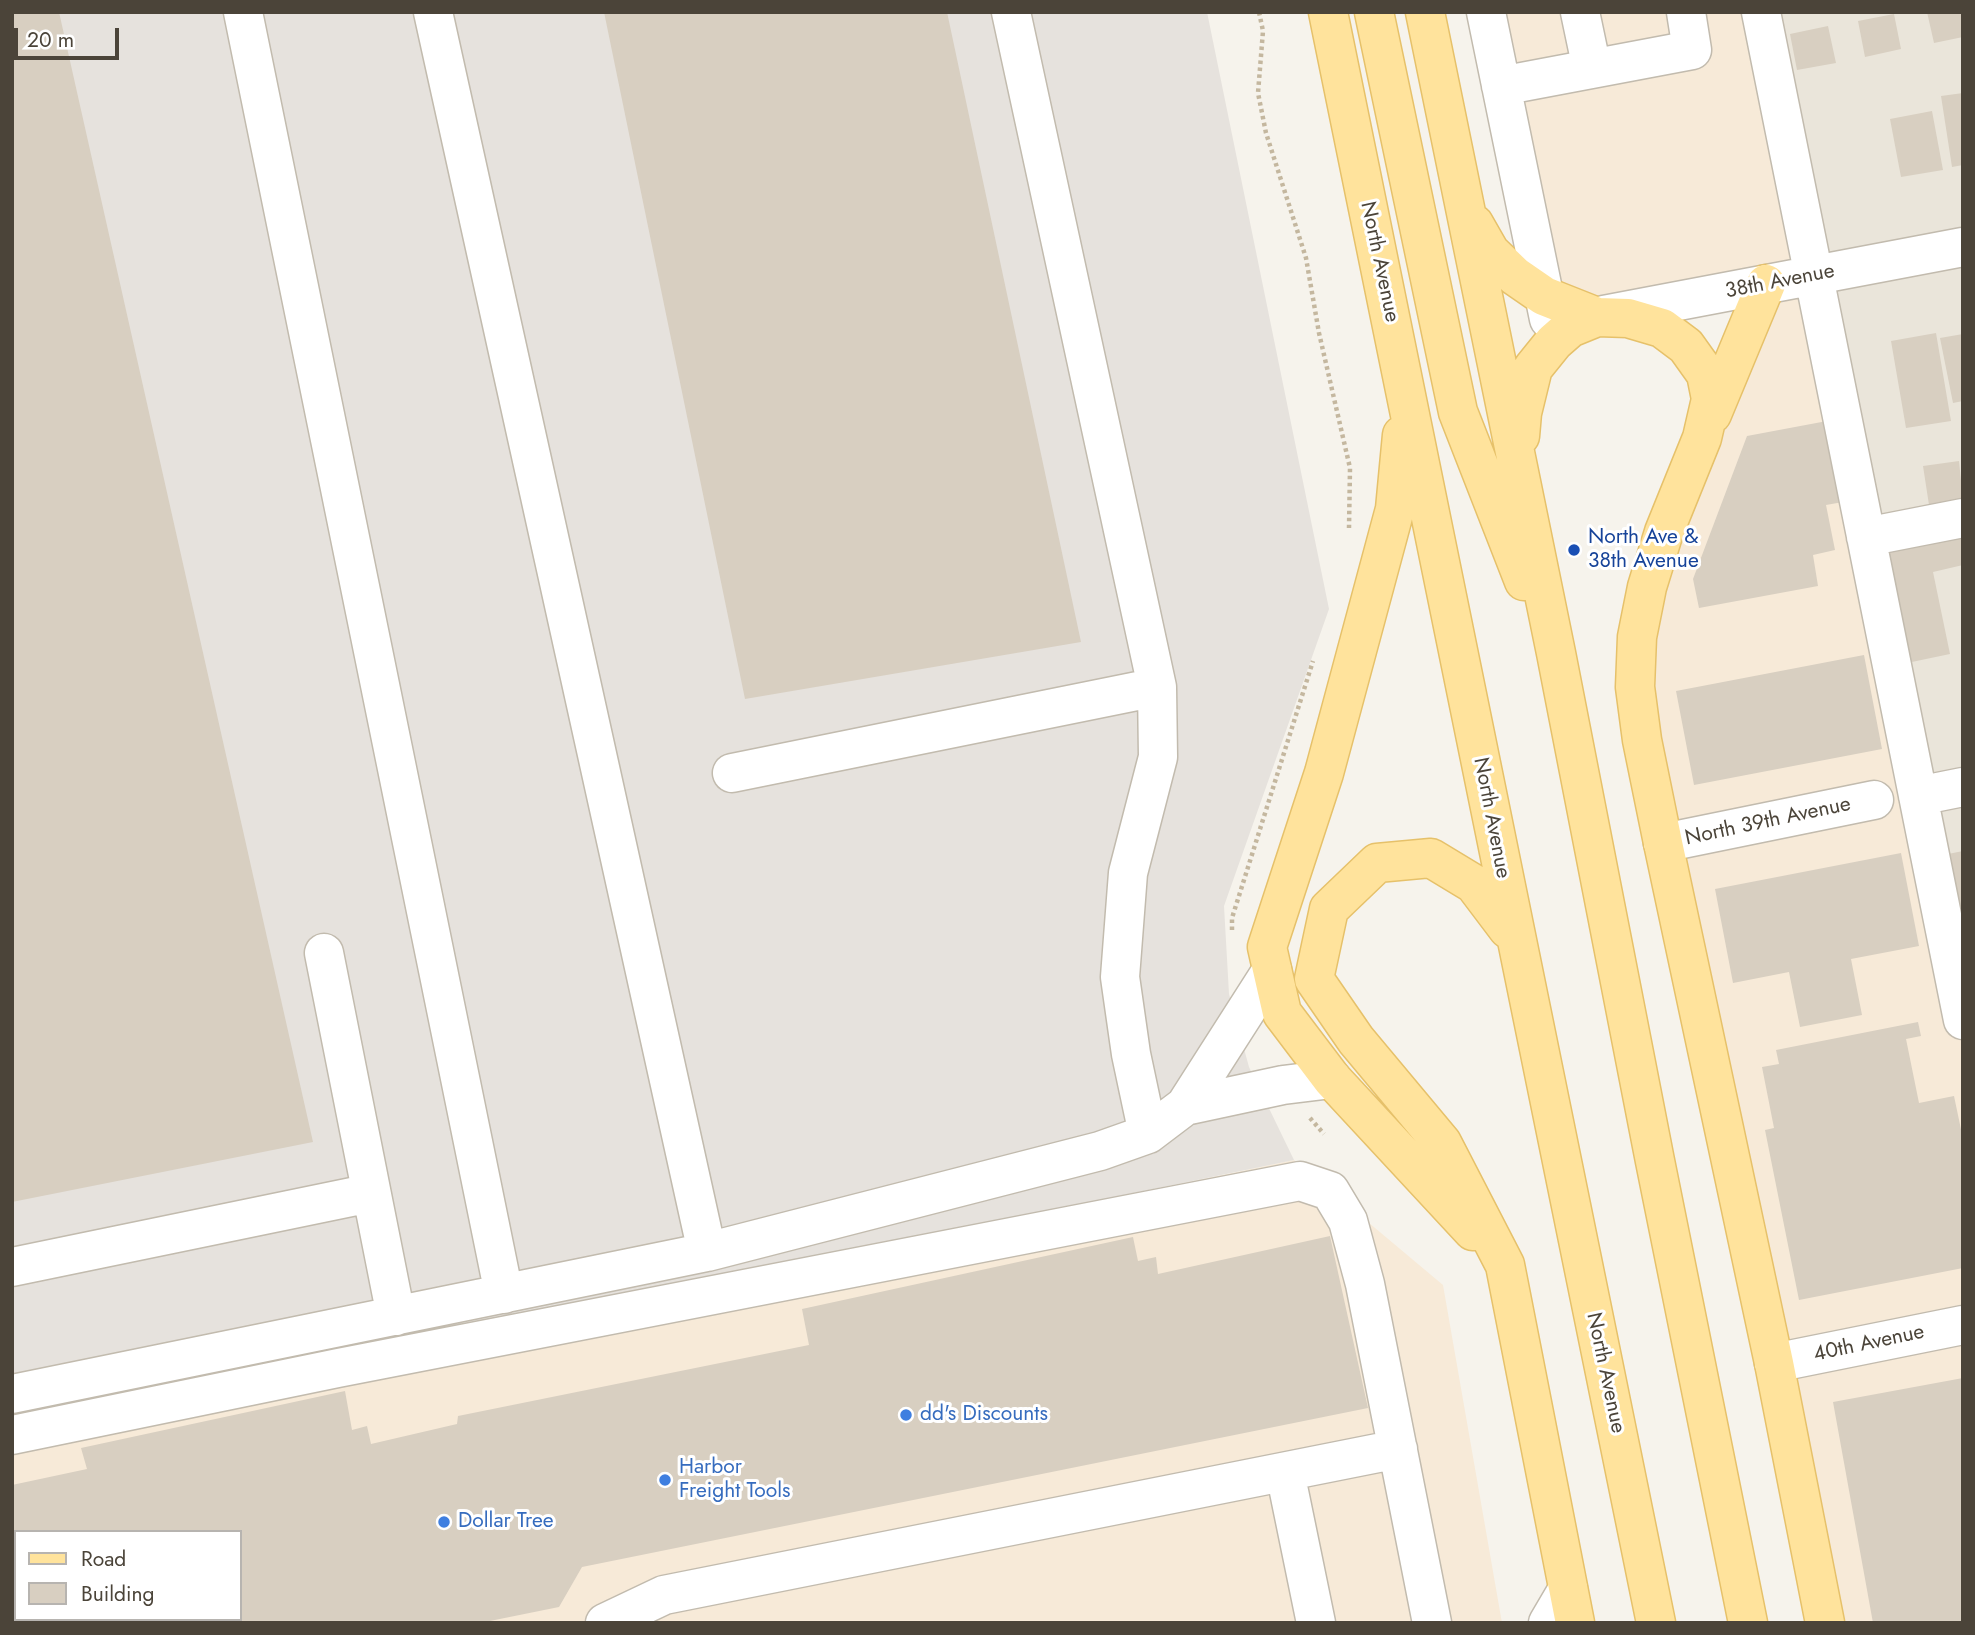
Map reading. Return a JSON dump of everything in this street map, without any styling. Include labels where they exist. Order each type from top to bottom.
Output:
[{"type":"main road","points":[[1374,12],[1458,412],[1556,653]]},
{"type":"main road","points":[[1425,12],[1556,653],[1748,1623]]},
{"type":"main road","name":"North Avenue","points":[[1326,21],[1406,395],[1656,1623]]},
{"type":"main road","points":[[1466,209],[1490,253],[1515,276],[1544,296],[1597,317],[1628,318],[1662,328],[1686,346],[1706,374],[1711,399],[1702,438]]},
{"type":"main road","points":[[1766,284],[1664,532],[1647,587],[1637,637],[1636,687],[1642,740],[1662,843],[1774,1363],[1825,1623]]},
{"type":"main road","points":[[1517,463],[1521,413],[1532,368],[1570,328],[1597,317]]},
{"type":"main road","points":[[1406,395],[1395,509],[1324,773],[1267,947],[1282,1013],[1332,1079],[1505,1265]]},
{"type":"main road","points":[[1516,939],[1474,884],[1431,858],[1377,863],[1329,909],[1314,979],[1356,1041],[1442,1143],[1505,1265],[1571,1606]]},
{"type":"street","points":[[243,12],[504,1294]]},
{"type":"street","points":[[433,12],[707,1252]]},
{"type":"street","points":[[1011,12],[1157,687],[1158,757],[1128,873],[1120,977],[1131,1055],[1148,1134]]},
{"type":"street","points":[[1486,12],[1554,342]]},
{"type":"street","points":[[1580,12],[1592,69]]},
{"type":"street","points":[[1501,86],[1692,50],[1686,12]]},
{"type":"street","points":[[1766,13],[1813,275],[1963,1020]]},
{"type":"street","name":"38th Avenue","points":[[1597,317],[1963,247]]},
{"type":"street","points":[[1866,537],[1963,518]]},
{"type":"street","points":[[732,773],[1157,687]]},
{"type":"street","points":[[1918,796],[1963,788]]},
{"type":"street","name":"North 39th Avenue","points":[[1662,843],[1874,800]]},
{"type":"street","points":[[324,953],[396,1316]]},
{"type":"street","points":[[12,1394],[707,1252],[1100,1151],[1148,1134],[1185,1106],[1272,970]]},
{"type":"street","points":[[1185,1106],[1283,1085],[1332,1079]]},
{"type":"street","points":[[12,1435],[338,1368],[1300,1181],[1330,1191],[1348,1221],[1365,1284],[1432,1623]]},
{"type":"street","points":[[12,1267],[371,1193]]},
{"type":"street","name":"40th Avenue","points":[[1774,1363],[1963,1325]]},
{"type":"street","points":[[605,1623],[664,1595],[1398,1449]]},
{"type":"street","points":[[1285,1472],[1316,1623]]},
{"type":"street","points":[[1548,1623],[1571,1606]]},
{"type":"path","points":[[1259,12],[1263,31],[1258,93],[1266,133],[1306,258],[1319,332],[1350,468],[1347,536]]},
{"type":"path","points":[[1232,940],[1232,918],[1315,653]]},
{"type":"path","points":[[1305,1112],[1324,1134]]},
{"type":"shaded area","points":[[12,12],[1207,12],[1329,609],[1224,906],[1229,994],[1249,1067],[1294,1160],[12,1424]]},
{"type":"shaded area","points":[[1486,12],[1761,12],[1963,1020],[1963,1623],[1825,1623],[1637,637],[1765,286],[1597,317],[1544,296]]},
{"type":"shaded area","points":[[1761,12],[1963,12],[1963,1020]]},
{"type":"shaded area","points":[[1294,1160],[1443,1285],[1502,1623],[12,1623],[12,1428]]},
{"type":"building","points":[[12,12],[59,12],[313,1142],[12,1202]]},
{"type":"building","points":[[604,12],[947,12],[1081,642],[745,699]]},
{"type":"building","points":[[1927,12],[1963,12],[1963,37],[1934,43]]},
{"type":"building","points":[[1894,14],[1901,49],[1865,57],[1858,21]]},
{"type":"building","points":[[1828,26],[1836,63],[1797,70],[1790,34]]},
{"type":"building","points":[[1963,93],[1963,165],[1952,167],[1941,96]]},
{"type":"building","points":[[1932,111],[1943,170],[1901,177],[1890,119]]},
{"type":"building","points":[[1936,333],[1951,421],[1906,428],[1891,341]]},
{"type":"building","points":[[1963,334],[1963,401],[1953,403],[1940,338]]},
{"type":"building","points":[[1827,421],[1843,502],[1826,505],[1835,550],[1813,555],[1818,586],[1699,608],[1693,579],[1747,436]]},
{"type":"building","points":[[1959,461],[1963,500],[1929,505],[1923,466]]},
{"type":"building","points":[[1963,537],[1963,565],[1933,572],[1950,654],[1907,663],[1884,548],[1929,539],[1930,544]]},
{"type":"building","points":[[1864,655],[1882,749],[1694,785],[1676,691]]},
{"type":"building","points":[[1963,851],[1963,941],[1943,855]]},
{"type":"building","points":[[1901,853],[1919,946],[1851,959],[1862,1015],[1800,1027],[1789,972],[1733,983],[1715,889]]},
{"type":"building","points":[[1918,1022],[1921,1036],[1906,1039],[1919,1103],[1954,1096],[1963,1139],[1963,1268],[1799,1300],[1765,1130],[1774,1128],[1762,1067],[1779,1064],[1776,1050]]},
{"type":"building","points":[[1330,1236],[1368,1408],[582,1567],[559,1607],[480,1623],[12,1623],[12,1485],[87,1469],[81,1448],[345,1391],[352,1430],[367,1426],[371,1444],[457,1424],[458,1416],[809,1345],[802,1309],[1133,1237],[1138,1261],[1156,1257],[1158,1274]]},
{"type":"building","points":[[1963,1378],[1963,1623],[1873,1623],[1833,1402]]},
{"type":"place","name":"North Ave & 38th Avenue","points":[[1574,550]]},
{"type":"place","name":"dd's Discounts","points":[[906,1415]]},
{"type":"place","name":"Harbor Freight Tools","points":[[665,1480]]},
{"type":"place","name":"Dollar Tree","points":[[444,1522]]}]
